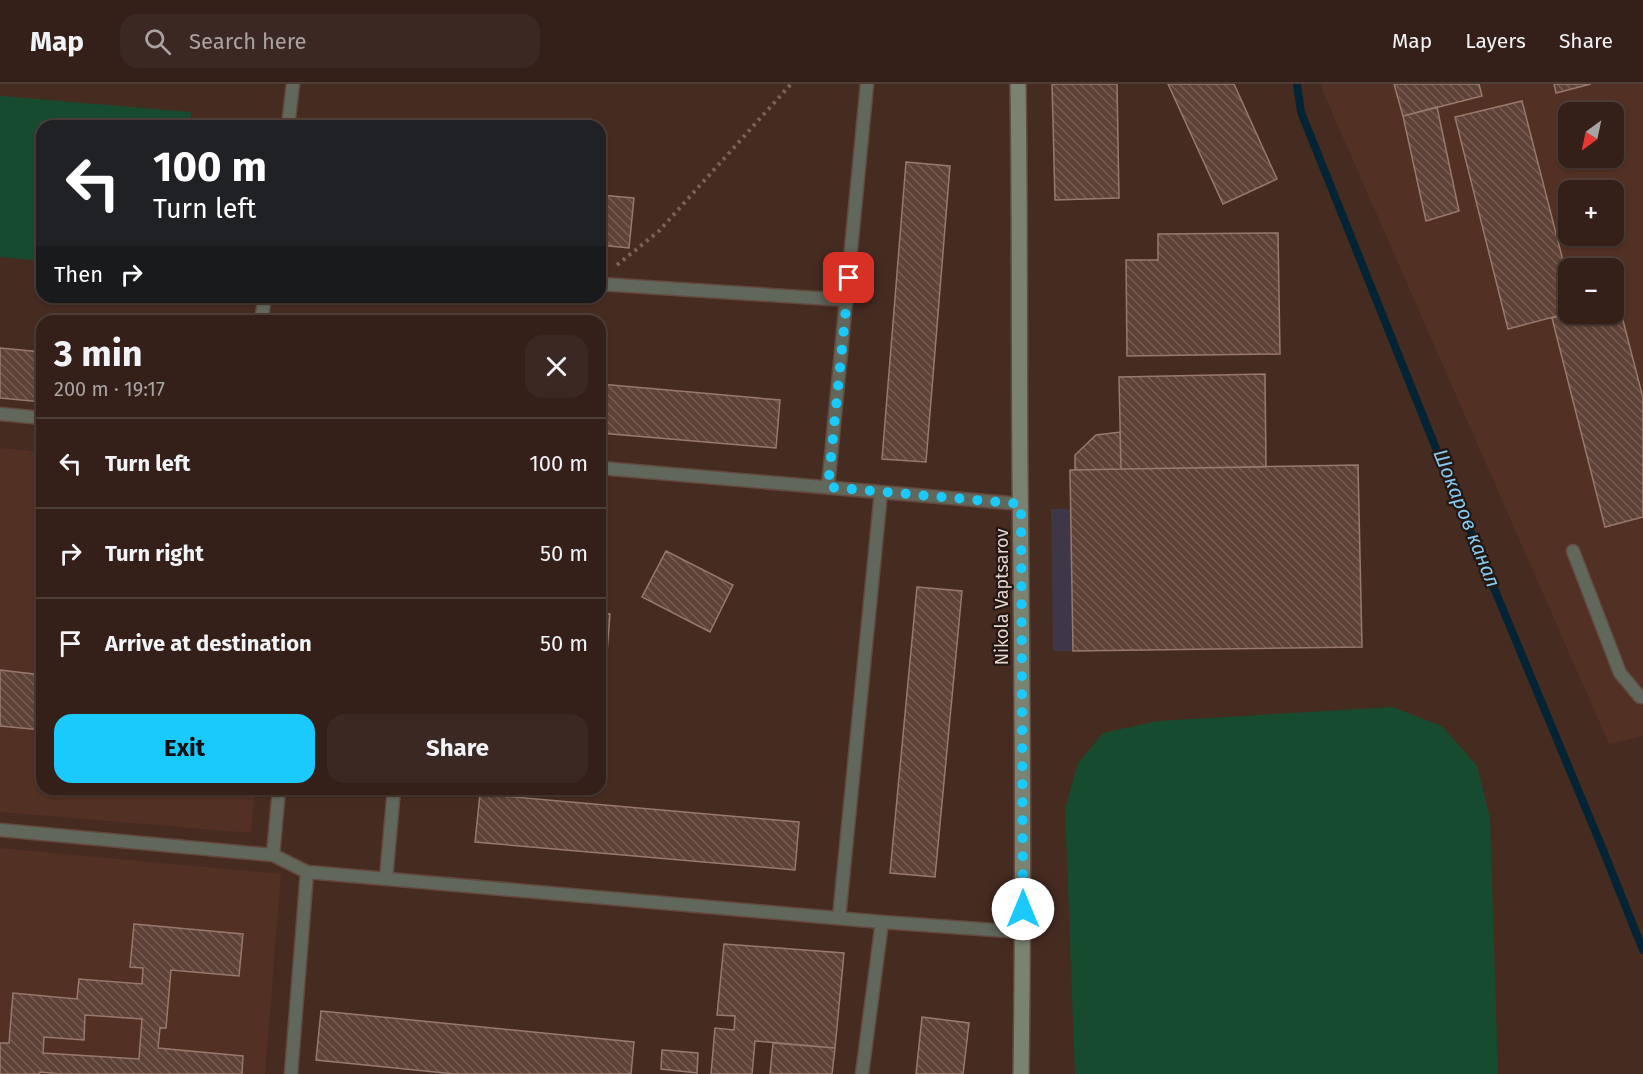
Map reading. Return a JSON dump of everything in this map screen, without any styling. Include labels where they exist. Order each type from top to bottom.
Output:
[{"type":"street","name":"Nikola Vaptsarov","points":[[1018,84],[1022,1074]]},
{"type":"lane","points":[[289,120],[293,84]]},
{"type":"lane","points":[[828,487],[867,84]]},
{"type":"lane","points":[[606,284],[847,300]]},
{"type":"lane","points":[[0,414],[36,417]]},
{"type":"lane","points":[[606,468],[1021,504]]},
{"type":"lane","points":[[839,918],[881,492]]},
{"type":"lane","points":[[1573,551],[1620,672],[1643,698]]},
{"type":"lane","points":[[273,855],[278,795]]},
{"type":"lane","points":[[386,879],[393,795]]},
{"type":"lane","points":[[0,830],[273,855],[307,872],[882,922],[1023,932]]},
{"type":"lane","points":[[291,1074],[307,872]]},
{"type":"lane","points":[[862,1074],[882,922]]},
{"type":"path","points":[[609,272],[659,231],[791,84]]},
{"type":"shaded area","points":[[1322,84],[1643,84],[1643,736],[1609,744],[1323,92]]},
{"type":"shaded area","points":[[0,448],[36,451],[36,795],[254,795],[251,833],[0,812]]},
{"type":"shaded area","points":[[1051,509],[1071,509],[1073,651],[1053,651]]},
{"type":"shaded area","points":[[0,848],[281,874],[265,1074],[0,1074]]},
{"type":"green space","points":[[0,96],[191,112],[190,120],[36,120],[36,260],[0,257]]},
{"type":"green space","points":[[1392,707],[1442,726],[1477,766],[1490,818],[1498,1074],[1075,1074],[1065,809],[1078,763],[1103,733],[1158,721]]},
{"type":"building","points":[[1052,84],[1117,84],[1119,198],[1055,200]]},
{"type":"building","points":[[1168,84],[1234,84],[1277,179],[1223,204]]},
{"type":"building","points":[[1394,84],[1479,84],[1482,96],[1403,116]]},
{"type":"building","points":[[1554,84],[1591,84],[1556,93]]},
{"type":"building","points":[[1522,101],[1562,258],[1558,258],[1558,316],[1508,329],[1455,117]]},
{"type":"building","points":[[1437,107],[1459,211],[1426,221],[1403,116]]},
{"type":"building","points":[[906,162],[950,166],[926,462],[882,459]]},
{"type":"building","points":[[606,196],[634,198],[629,248],[606,246]]},
{"type":"building","points":[[1278,233],[1280,354],[1127,356],[1126,260],[1158,260],[1158,234]]},
{"type":"building","points":[[1558,316],[1558,324],[1624,324],[1643,398],[1643,517],[1605,527],[1552,318]]},
{"type":"building","points":[[0,348],[36,351],[36,401],[0,398]]},
{"type":"building","points":[[1265,374],[1266,467],[1121,469],[1119,377]]},
{"type":"building","points":[[606,385],[780,400],[776,448],[606,434]]},
{"type":"building","points":[[1120,432],[1121,469],[1075,470],[1075,455],[1096,435]]},
{"type":"building","points":[[1358,465],[1362,647],[1073,651],[1070,470]]},
{"type":"building","points":[[666,551],[733,585],[710,632],[642,597]]},
{"type":"building","points":[[917,587],[962,591],[935,877],[890,873]]},
{"type":"building","points":[[606,614],[610,614],[606,665]]},
{"type":"building","points":[[0,670],[36,674],[36,729],[0,726]]},
{"type":"building","points":[[480,795],[799,822],[795,870],[475,842]]},
{"type":"building","points":[[134,924],[243,934],[239,976],[171,970],[166,1028],[160,1028],[158,1048],[243,1056],[242,1074],[60,1074],[40,1072],[39,1074],[0,1074],[0,1043],[9,1043],[13,993],[77,999],[79,979],[142,984],[143,968],[130,967]],"holes":[[[85,1015],[142,1019],[139,1059],[43,1053],[44,1037],[84,1040]]]},
{"type":"building","points":[[724,944],[844,953],[835,1048],[755,1041],[752,1074],[711,1074],[715,1028],[734,1030],[735,1016],[717,1015]]},
{"type":"building","points":[[321,1011],[634,1042],[631,1074],[455,1074],[316,1060]]},
{"type":"building","points":[[922,1017],[969,1023],[963,1074],[916,1074]]},
{"type":"building","points":[[773,1043],[835,1048],[832,1074],[770,1074]]},
{"type":"building","points":[[662,1050],[698,1053],[697,1073],[661,1069]]},
{"type":"waterway","name":"Шокаров канал","points":[[1297,84],[1301,112],[1439,456],[1643,950]]},
{"type":"route","points":[[849,278],[828,487],[1021,504],[1023,909]]}]
